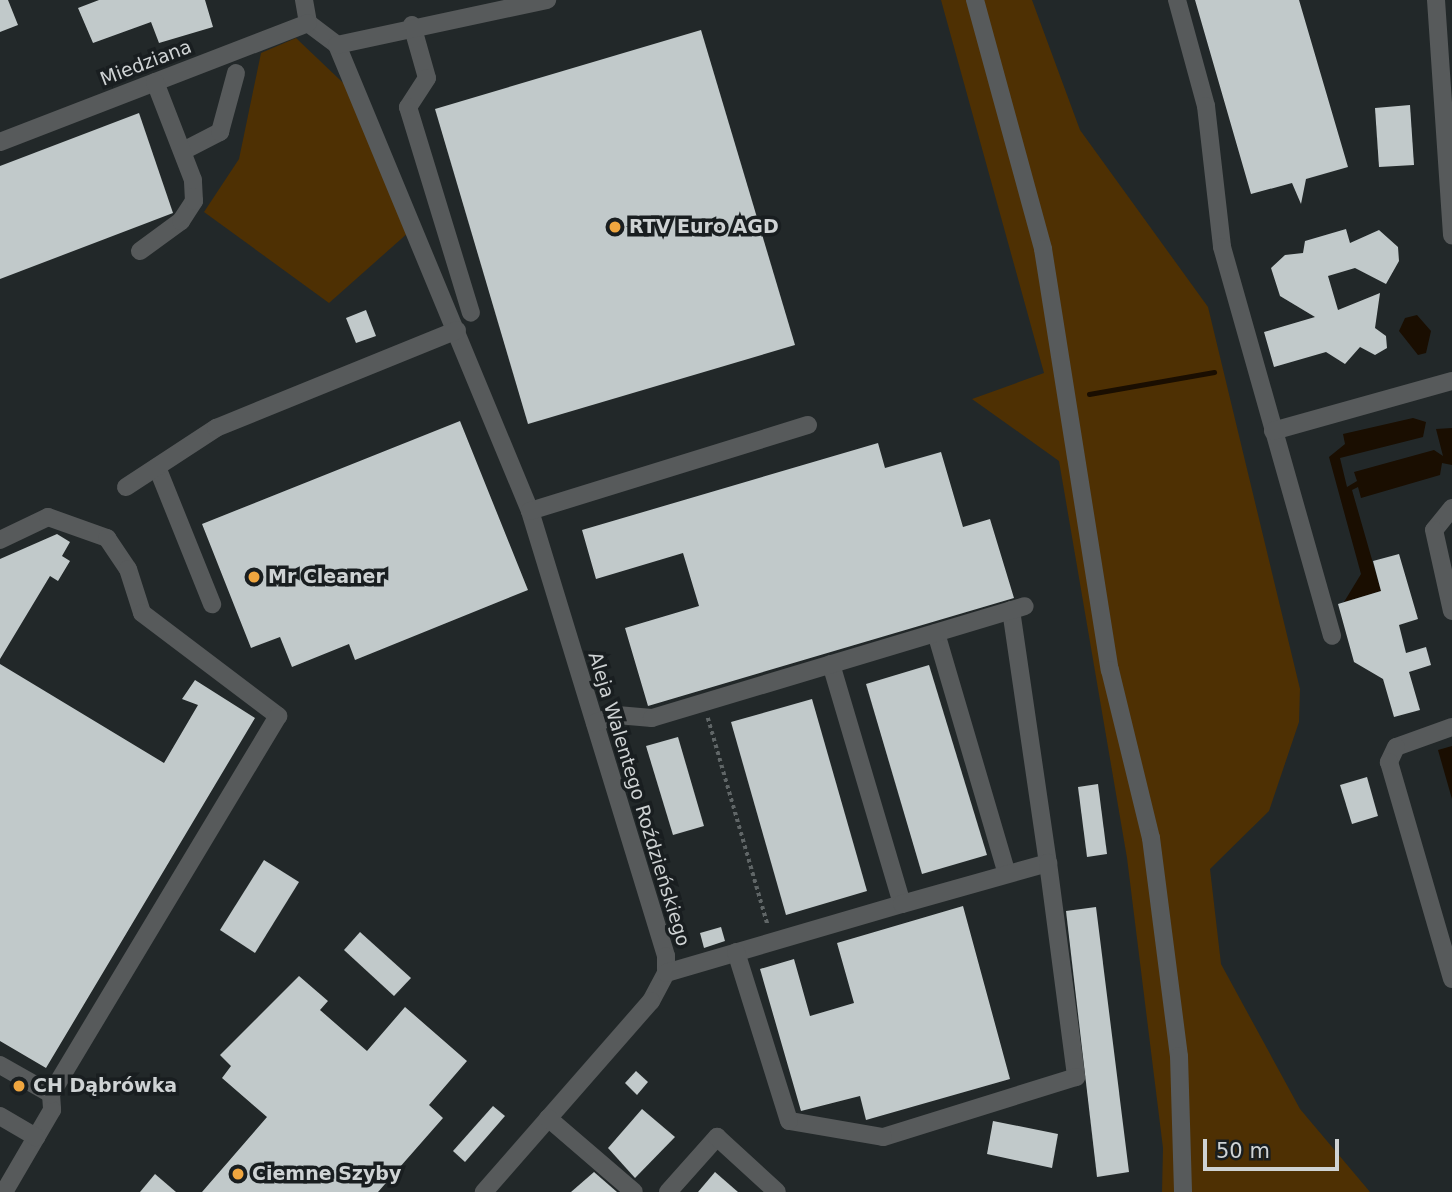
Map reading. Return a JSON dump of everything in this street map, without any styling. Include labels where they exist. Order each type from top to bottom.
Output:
[{"type":"street","points":[[304,0],[308,23],[337,45],[412,25],[547,0]]},
{"type":"street","points":[[975,0],[1043,249],[1110,670],[1151,838],[1179,1056],[1184,1192]]},
{"type":"street","points":[[1177,0],[1206,106],[1222,247],[1332,636]]},
{"type":"street","points":[[1436,0],[1452,235]]},
{"type":"street","name":"Miedziana","points":[[0,142],[308,23]]},
{"type":"street","points":[[412,25],[427,78],[408,107],[471,313]]},
{"type":"street","name":"Aleja Walentego Roździeńskiego","points":[[337,45],[530,511],[666,972],[651,1001],[484,1192]]},
{"type":"street","points":[[183,151],[220,132],[236,73]]},
{"type":"street","points":[[140,251],[181,221],[194,201],[183,151],[155,82]]},
{"type":"street","points":[[127,487],[216,428],[457,330]]},
{"type":"street","points":[[1273,431],[1452,381]]},
{"type":"street","points":[[530,511],[808,425]]},
{"type":"street","points":[[156,467],[212,604]]},
{"type":"street","points":[[1452,508],[1434,530],[1452,611]]},
{"type":"street","points":[[0,540],[48,517],[107,538],[128,569],[142,614],[278,716],[51,1094],[52,1110],[4,1192]]},
{"type":"street","points":[[594,723],[617,715],[652,718],[1018,608],[1076,1077],[883,1138],[789,1121],[736,952]]},
{"type":"street","points":[[936,633],[1007,874]]},
{"type":"street","points":[[831,664],[902,904]]},
{"type":"street","points":[[1452,727],[1396,747],[1390,762],[1452,979]]},
{"type":"street","points":[[666,972],[1048,863]]},
{"type":"street","points":[[0,1065],[51,1094]]},
{"type":"street","points":[[0,1116],[36,1137]]},
{"type":"street","points":[[548,1118],[634,1192]]},
{"type":"street","points":[[668,1192],[717,1137],[777,1192]]},
{"type":"path","points":[[704,703],[772,942]]},
{"type":"shaded area","points":[[941,0],[1032,0],[1080,130],[1208,307],[1300,689],[1299,722],[1269,811],[1210,869],[1221,964],[1300,1109],[1370,1192],[1162,1192],[1163,1148],[1127,858],[1059,461],[972,399],[1044,373]]},
{"type":"shaded area","points":[[296,38],[360,99],[409,232],[329,303],[204,212],[239,159],[261,53]]},
{"type":"shaded area","points":[[1417,315],[1431,331],[1426,353],[1418,355],[1399,331],[1405,318]]},
{"type":"shaded area","points":[[1413,418],[1426,422],[1423,437],[1340,458],[1347,487],[1357,481],[1354,472],[1434,450],[1443,456],[1436,429],[1452,428],[1452,465],[1442,463],[1440,475],[1361,498],[1358,487],[1352,490],[1381,591],[1344,602],[1361,574],[1329,457],[1345,444],[1343,434]]},
{"type":"shaded area","points":[[1452,746],[1452,799],[1438,750]]},
{"type":"building","points":[[0,0],[8,0],[18,25],[0,32]]},
{"type":"building","points":[[99,0],[205,0],[213,27],[159,43],[151,22],[93,43],[78,8]]},
{"type":"building","points":[[1195,0],[1299,0],[1348,167],[1306,179],[1301,204],[1292,183],[1251,194]]},
{"type":"building","name":"RTV Euro AGD","points":[[701,30],[795,345],[528,424],[435,109]]},
{"type":"building","points":[[1410,105],[1414,165],[1379,167],[1375,108]]},
{"type":"building","points":[[139,113],[173,213],[0,279],[0,166]]},
{"type":"building","points":[[1346,229],[1350,243],[1379,230],[1398,247],[1399,261],[1386,284],[1355,268],[1328,276],[1338,310],[1380,293],[1375,328],[1386,336],[1387,348],[1375,355],[1360,347],[1345,364],[1326,352],[1274,367],[1264,332],[1315,317],[1280,296],[1271,268],[1285,255],[1303,253],[1305,241]]},
{"type":"building","points":[[366,310],[376,336],[356,343],[346,318]]},
{"type":"building","points":[[460,421],[528,590],[355,660],[349,644],[292,667],[280,637],[251,648],[202,524]]},
{"type":"building","points":[[878,443],[885,468],[941,452],[963,527],[990,519],[1014,598],[648,706],[625,628],[699,606],[683,553],[596,579],[582,530]]},
{"type":"building","points":[[57,534],[70,542],[62,556],[70,561],[58,581],[50,576],[0,659],[0,559]]},
{"type":"building","points":[[1399,554],[1418,619],[1399,625],[1406,653],[1426,647],[1431,665],[1409,672],[1420,710],[1394,717],[1383,679],[1354,662],[1338,604],[1381,591],[1373,561]]},
{"type":"building","points":[[0,664],[164,763],[198,705],[182,699],[195,680],[255,718],[46,1068],[0,1041]]},
{"type":"building","points":[[929,665],[987,855],[922,874],[866,684]]},
{"type":"building","points":[[812,699],[867,891],[786,915],[731,722]]},
{"type":"building","points":[[678,737],[704,826],[673,835],[646,746]]},
{"type":"building","points":[[1367,777],[1378,816],[1352,824],[1340,785]]},
{"type":"building","points":[[1098,784],[1107,854],[1087,857],[1078,787]]},
{"type":"building","points":[[264,860],[299,882],[255,953],[220,930]]},
{"type":"building","points":[[963,906],[1010,1079],[866,1120],[860,1096],[801,1111],[760,969],[794,959],[810,1016],[854,1003],[837,943]]},
{"type":"building","points":[[1096,907],[1129,1172],[1097,1177],[1066,911]]},
{"type":"building","points":[[721,927],[725,941],[704,948],[700,933]]},
{"type":"building","points":[[360,932],[411,978],[394,996],[344,950]]},
{"type":"building","points":[[299,976],[328,1001],[320,1010],[367,1051],[405,1007],[467,1061],[429,1105],[443,1118],[378,1192],[202,1192],[267,1117],[222,1078],[231,1066],[220,1055]]},
{"type":"building","points":[[636,1071],[648,1082],[637,1095],[625,1083]]},
{"type":"building","points":[[493,1106],[505,1116],[465,1162],[453,1151]]},
{"type":"building","points":[[642,1109],[675,1137],[635,1178],[608,1148]]},
{"type":"building","points":[[993,1121],[1058,1134],[1052,1168],[987,1154]]},
{"type":"building","points":[[594,1172],[617,1192],[571,1192]]},
{"type":"building","points":[[715,1172],[738,1192],[698,1192]]},
{"type":"building","points":[[155,1174],[176,1192],[140,1192]]},
{"type":"waterway","points":[[1089,394],[1214,372]]},
{"type":"place","name":"RTV Euro AGD","points":[[615,227]]},
{"type":"place","name":"Mr Cleaner","points":[[254,577]]},
{"type":"place","name":"CH Dąbrówka","points":[[19,1086]]},
{"type":"place","name":"Ciemne Szyby","points":[[238,1174]]}]
